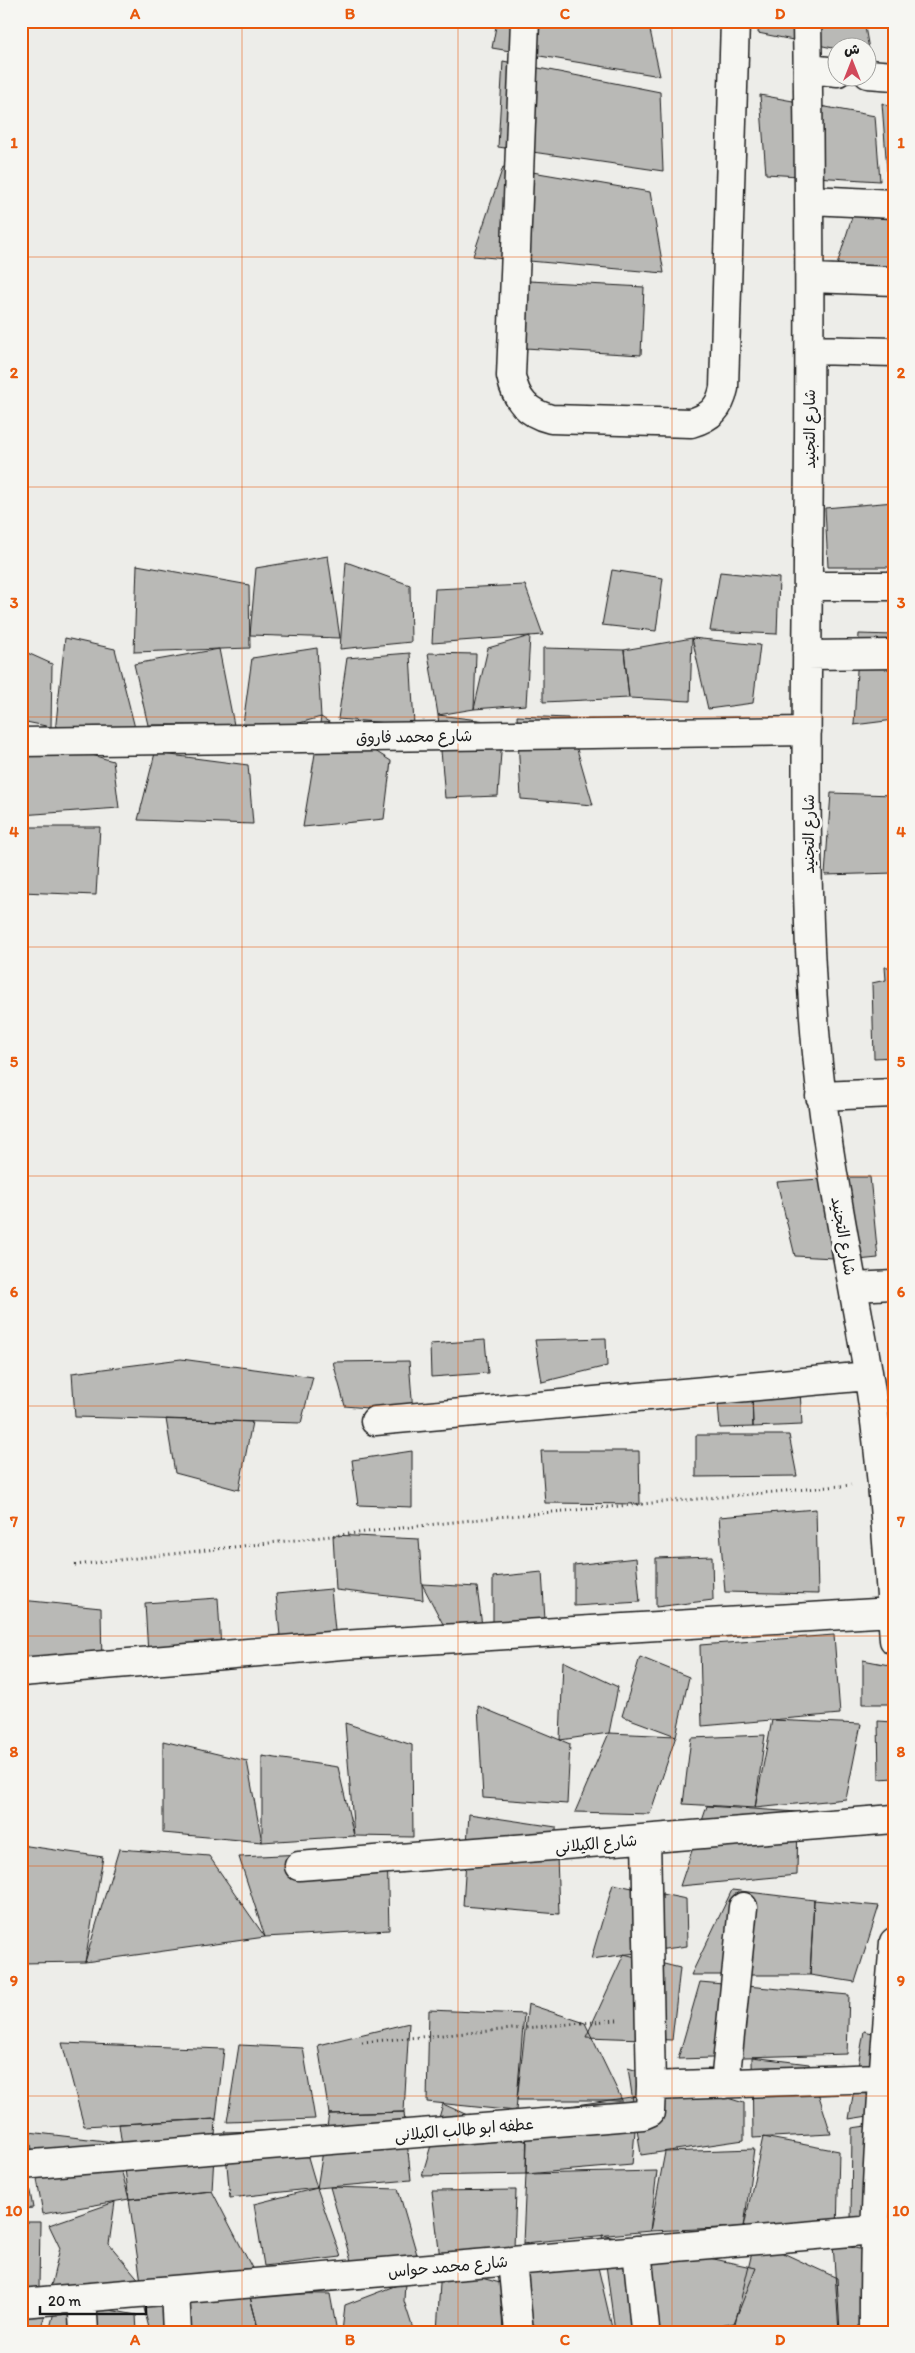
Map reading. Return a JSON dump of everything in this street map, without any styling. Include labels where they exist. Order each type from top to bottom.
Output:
[{"type":"street","points":[[525,21],[511,376],[514,390],[521,403],[530,411],[551,419],[691,423],[705,419],[716,410],[722,400],[724,388],[735,21]]},
{"type":"street","name":"شارع التجنيد","points":[[807,21],[810,200],[807,730],[808,918],[820,1096],[868,1376],[882,1482],[894,1640]]},
{"type":"street","points":[[808,69],[828,71]]},
{"type":"street","points":[[878,75],[894,76]]},
{"type":"street","points":[[810,200],[894,204]]},
{"type":"street","points":[[810,278],[894,281]]},
{"type":"street","points":[[810,350],[894,352]]},
{"type":"street","points":[[808,586],[894,586]]},
{"type":"street","points":[[808,655],[894,654]]},
{"type":"street","name":"شارع محمد فاروق","points":[[21,742],[807,730]]},
{"type":"street","points":[[820,1096],[894,1093]]},
{"type":"street","points":[[853,1287],[894,1285]]},
{"type":"street","points":[[375,1421],[868,1376]]},
{"type":"street","points":[[21,1672],[342,1646],[892,1612]]},
{"type":"street","name":"شارع الكيلانى","points":[[299,1866],[894,1819]]},
{"type":"street","points":[[646,1839],[651,2086],[882,2078]]},
{"type":"street","points":[[725,2084],[743,1908]]},
{"type":"street","points":[[874,2332],[880,2242],[882,2078],[890,2030],[894,1942]]},
{"type":"street","name":"عطفه ابو طالب الكيلانى","points":[[21,2165],[643,2115],[650,2112],[651,2109],[651,2086]]},
{"type":"street","name":"شارع محمد حواس","points":[[21,2303],[637,2250],[880,2242]]},
{"type":"street","points":[[637,2250],[645,2329]]},
{"type":"street","points":[[512,2261],[519,2332]]},
{"type":"street","points":[[175,2290],[177,2332]]},
{"type":"street","points":[[82,2298],[84,2332]]},
{"type":"path","points":[[76,1565],[498,1516],[882,1482]]},
{"type":"path","points":[[362,2042],[650,2017]]},
{"type":"building","points":[[497,21],[648,21],[660,76],[492,48]]},
{"type":"building","points":[[759,21],[864,21],[867,38],[828,38],[828,47],[758,33]]},
{"type":"building","points":[[503,61],[660,92],[663,171],[498,147]]},
{"type":"building","points":[[760,95],[875,116],[880,181],[766,174]]},
{"type":"building","points":[[882,103],[894,109],[894,184],[888,184]]},
{"type":"building","points":[[503,167],[650,192],[664,273],[473,256]]},
{"type":"building","points":[[861,188],[894,200],[894,269],[833,278]]},
{"type":"building","points":[[529,281],[644,287],[641,355],[525,348]]},
{"type":"building","points":[[894,502],[894,567],[828,567],[825,508]]},
{"type":"building","points":[[328,556],[340,638],[250,635],[256,568]]},
{"type":"building","points":[[346,562],[410,585],[411,642],[340,649]]},
{"type":"building","points":[[137,565],[249,585],[250,648],[134,652]]},
{"type":"building","points":[[612,570],[663,578],[656,631],[602,625]]},
{"type":"building","points":[[720,572],[779,578],[777,634],[710,631]]},
{"type":"building","points":[[525,585],[543,635],[432,643],[435,589]]},
{"type":"building","points":[[859,634],[894,635],[894,720],[854,725]]},
{"type":"building","points":[[530,636],[526,705],[474,709],[488,648]]},
{"type":"building","points":[[65,638],[115,649],[135,728],[54,742]]},
{"type":"building","points":[[692,638],[690,701],[629,698],[624,650]]},
{"type":"building","points":[[692,638],[760,645],[753,703],[708,709]]},
{"type":"building","points":[[317,648],[321,717],[241,739],[252,658]]},
{"type":"building","points":[[543,648],[624,650],[629,698],[543,702]]},
{"type":"building","points":[[219,649],[234,725],[148,725],[134,664]]},
{"type":"building","points":[[21,650],[52,664],[51,727],[21,721]]},
{"type":"building","points":[[410,653],[414,725],[338,719],[347,658]]},
{"type":"building","points":[[428,653],[476,654],[474,709],[438,715]]},
{"type":"building","points":[[438,715],[503,723],[498,796],[445,798]]},
{"type":"building","points":[[517,716],[568,718],[593,805],[521,799]]},
{"type":"building","points":[[321,717],[391,761],[384,819],[303,827]]},
{"type":"building","points":[[21,735],[113,761],[119,808],[21,815]]},
{"type":"building","points":[[155,753],[248,765],[253,824],[138,820]]},
{"type":"building","points":[[831,793],[894,795],[894,873],[825,875]]},
{"type":"building","points":[[21,827],[100,827],[96,895],[21,892]]},
{"type":"building","points":[[885,967],[894,967],[894,1057],[874,1058],[872,983],[886,980]]},
{"type":"building","points":[[846,1177],[870,1177],[878,1258],[858,1260]]},
{"type":"building","points":[[820,1179],[834,1258],[795,1256],[777,1182]]},
{"type":"building","points":[[606,1338],[607,1366],[542,1382],[535,1340]]},
{"type":"building","points":[[485,1340],[488,1373],[431,1377],[430,1344]]},
{"type":"building","points":[[181,1359],[313,1377],[301,1423],[75,1417],[72,1373]]},
{"type":"building","points":[[409,1361],[413,1412],[345,1406],[333,1362]]},
{"type":"building","points":[[800,1391],[802,1425],[753,1427],[752,1393]]},
{"type":"building","points":[[752,1393],[753,1427],[720,1428],[718,1403]]},
{"type":"building","points":[[166,1419],[252,1422],[239,1490],[175,1473]]},
{"type":"building","points":[[696,1435],[789,1435],[797,1476],[696,1477]]},
{"type":"building","points":[[412,1451],[412,1507],[358,1505],[352,1460]]},
{"type":"building","points":[[541,1451],[639,1451],[640,1504],[545,1503]]},
{"type":"building","points":[[816,1509],[818,1594],[725,1592],[719,1517]]},
{"type":"building","points":[[333,1535],[419,1539],[423,1600],[336,1590]]},
{"type":"building","points":[[712,1556],[713,1600],[656,1607],[656,1558]]},
{"type":"building","points":[[636,1558],[640,1602],[574,1606],[574,1565]]},
{"type":"building","points":[[542,1572],[545,1620],[493,1622],[493,1577]]},
{"type":"building","points":[[422,1584],[477,1587],[482,1626],[443,1624]]},
{"type":"building","points":[[331,1589],[336,1641],[281,1646],[276,1594]]},
{"type":"building","points":[[218,1598],[221,1649],[148,1654],[145,1603]]},
{"type":"building","points":[[21,1600],[101,1608],[102,1665],[21,1661]]},
{"type":"building","points":[[834,1635],[840,1714],[702,1726],[700,1645]]},
{"type":"building","points":[[640,1657],[689,1677],[676,1736],[622,1716]]},
{"type":"building","points":[[863,1660],[894,1666],[894,1704],[863,1704]]},
{"type":"building","points":[[563,1661],[618,1687],[609,1733],[560,1740]]},
{"type":"building","points":[[478,1706],[570,1744],[567,1804],[483,1798]]},
{"type":"building","points":[[772,1720],[861,1724],[846,1799],[755,1808]]},
{"type":"building","points":[[878,1721],[894,1722],[894,1778],[879,1779]]},
{"type":"building","points":[[345,1723],[412,1745],[413,1837],[354,1836]]},
{"type":"building","points":[[609,1733],[676,1736],[650,1814],[575,1812]]},
{"type":"building","points":[[765,1735],[755,1808],[683,1804],[691,1738]]},
{"type":"building","points":[[163,1741],[247,1761],[262,1842],[163,1833]]},
{"type":"building","points":[[262,1756],[338,1767],[354,1836],[262,1842]]},
{"type":"building","points":[[707,1806],[798,1812],[797,1875],[680,1886]]},
{"type":"building","points":[[469,1814],[556,1827],[559,1914],[463,1906]]},
{"type":"building","points":[[21,1845],[103,1857],[85,1962],[21,1963]]},
{"type":"building","points":[[119,1849],[209,1856],[265,1937],[85,1962]]},
{"type":"building","points":[[387,1850],[389,1930],[265,1937],[239,1857]]},
{"type":"building","points":[[613,1884],[686,1899],[687,1946],[591,1959]]},
{"type":"building","points":[[732,1890],[814,1900],[810,1975],[691,1975]]},
{"type":"building","points":[[814,1900],[879,1906],[855,1982],[810,1975]]},
{"type":"building","points":[[624,1954],[680,1968],[672,2040],[586,2037]]},
{"type":"building","points":[[700,1982],[849,1995],[847,2054],[678,2059]]},
{"type":"building","points":[[528,2004],[585,2023],[622,2100],[517,2100]]},
{"type":"building","points":[[429,2010],[524,2014],[516,2111],[427,2102]]},
{"type":"building","points":[[409,2023],[404,2112],[329,2114],[318,2045]]},
{"type":"building","points":[[864,2031],[894,2038],[894,2112],[849,2119]]},
{"type":"building","points":[[62,2043],[224,2049],[216,2119],[84,2126]]},
{"type":"building","points":[[239,2045],[303,2048],[315,2119],[227,2122]]},
{"type":"building","points":[[752,2057],[809,2064],[831,2134],[753,2138]]},
{"type":"building","points":[[628,2068],[744,2103],[744,2140],[641,2155]]},
{"type":"building","points":[[638,2096],[632,2165],[526,2174],[527,2112]]},
{"type":"building","points":[[443,2104],[527,2142],[526,2174],[422,2176]]},
{"type":"building","points":[[404,2112],[411,2180],[317,2188],[329,2114]]},
{"type":"building","points":[[216,2119],[212,2191],[129,2199],[119,2124]]},
{"type":"building","points":[[894,2122],[894,2219],[851,2222],[852,2128]]},
{"type":"building","points":[[300,2130],[317,2188],[230,2198],[224,2132]]},
{"type":"building","points":[[29,2132],[114,2142],[129,2199],[43,2214]]},
{"type":"building","points":[[763,2137],[839,2151],[837,2233],[744,2227]]},
{"type":"building","points":[[22,2148],[33,2208],[21,2209]]},
{"type":"building","points":[[754,2149],[744,2227],[650,2231],[665,2152]]},
{"type":"building","points":[[657,2171],[650,2231],[523,2243],[526,2174]]},
{"type":"building","points":[[330,2187],[398,2189],[418,2258],[351,2261]]},
{"type":"building","points":[[317,2188],[341,2257],[264,2266],[254,2204]]},
{"type":"building","points":[[516,2190],[514,2248],[441,2267],[432,2191]]},
{"type":"building","points":[[212,2191],[252,2268],[141,2282],[129,2199]]},
{"type":"building","points":[[115,2202],[109,2244],[141,2282],[50,2290],[60,2248],[49,2225]]},
{"type":"building","points":[[21,2222],[40,2222],[39,2287],[21,2289]]},
{"type":"building","points":[[602,2235],[756,2268],[734,2323],[693,2332],[615,2332]]},
{"type":"building","points":[[755,2240],[837,2278],[840,2332],[733,2332]]},
{"type":"building","points":[[523,2243],[595,2254],[613,2332],[558,2332],[518,2320]]},
{"type":"building","points":[[833,2243],[894,2257],[894,2332],[839,2332]]},
{"type":"building","points":[[441,2267],[500,2283],[503,2332],[437,2332]]},
{"type":"building","points":[[405,2282],[404,2301],[414,2332],[342,2332],[345,2305]]},
{"type":"building","points":[[249,2293],[259,2332],[150,2332],[143,2304]]},
{"type":"building","points":[[249,2293],[330,2294],[337,2332],[259,2332]]},
{"type":"building","points":[[57,2300],[136,2315],[137,2332],[49,2332]]},
{"type":"building","points":[[45,2315],[39,2332],[21,2332],[21,2317]]}]
